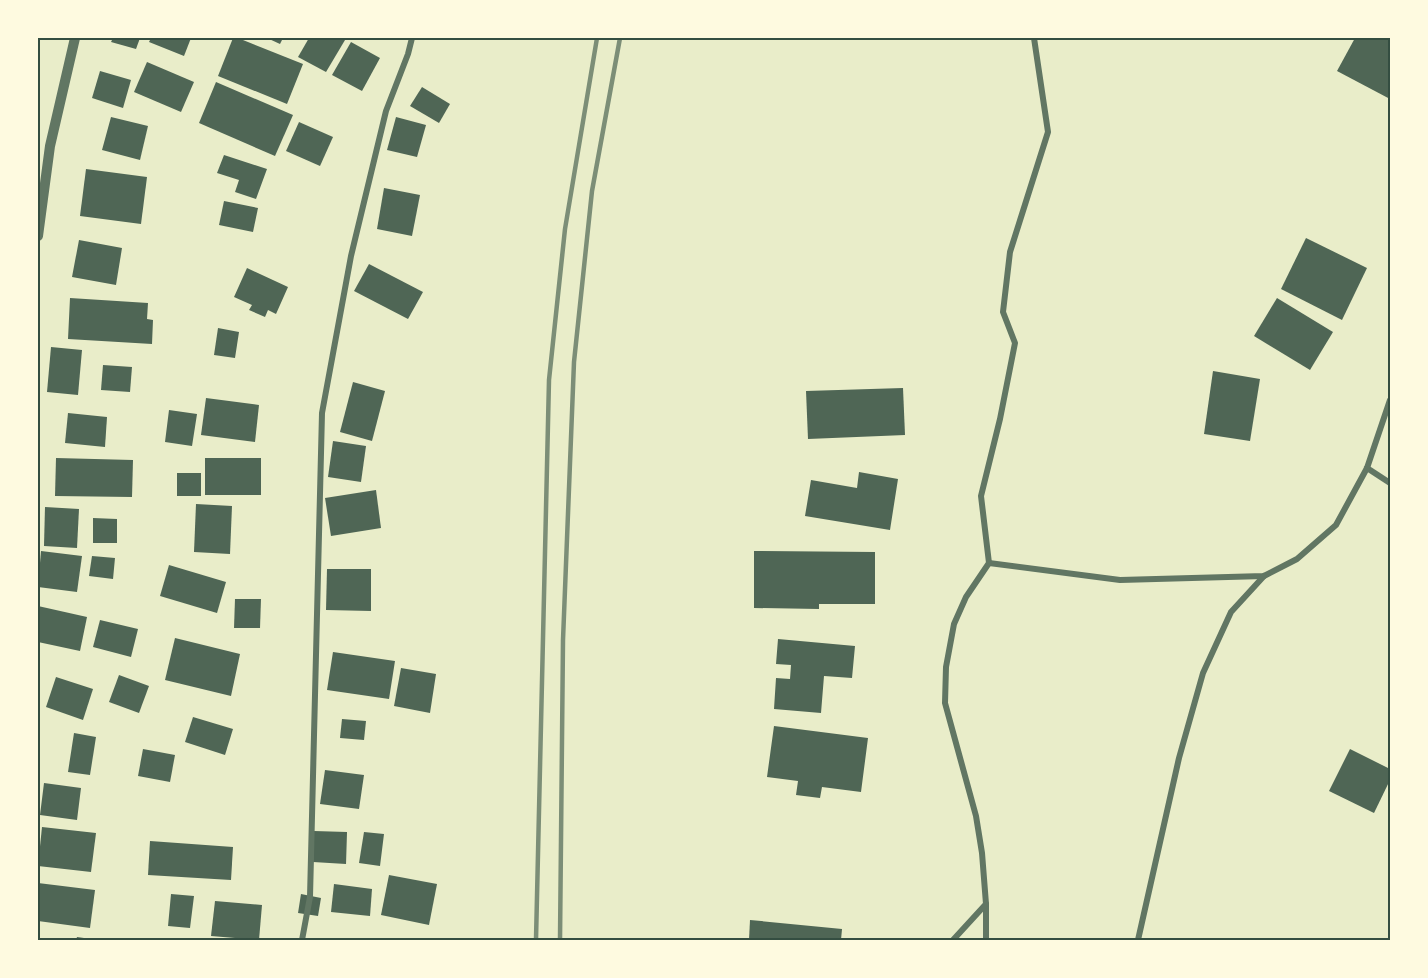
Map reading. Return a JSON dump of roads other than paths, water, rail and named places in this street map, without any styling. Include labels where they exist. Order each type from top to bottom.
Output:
[{"type":"street","points":[[38,236],[50,146],[75,38]]},
{"type":"street","points":[[302,940],[310,897],[322,413],[351,256],[386,111],[412,38]]},
{"type":"street","points":[[986,940],[982,853],[976,816],[945,703],[946,667],[954,624],[966,597],[990,563],[981,496],[1000,419],[1015,343],[1003,312],[1010,252],[1048,132],[1034,38]]},
{"type":"street","points":[[1138,940],[1179,758],[1203,673],[1231,612],[1264,576],[1297,559],[1336,525],[1367,468],[1390,400]]},
{"type":"street","points":[[1367,468],[1390,483]]},
{"type":"street","points":[[990,563],[1120,580],[1264,576]]},
{"type":"street","points":[[953,940],[986,904]]},
{"type":"railway","points":[[536,940],[549,380],[565,229],[597,38]]},
{"type":"railway","points":[[560,940],[563,640],[574,362],[592,191],[620,38]]}]
